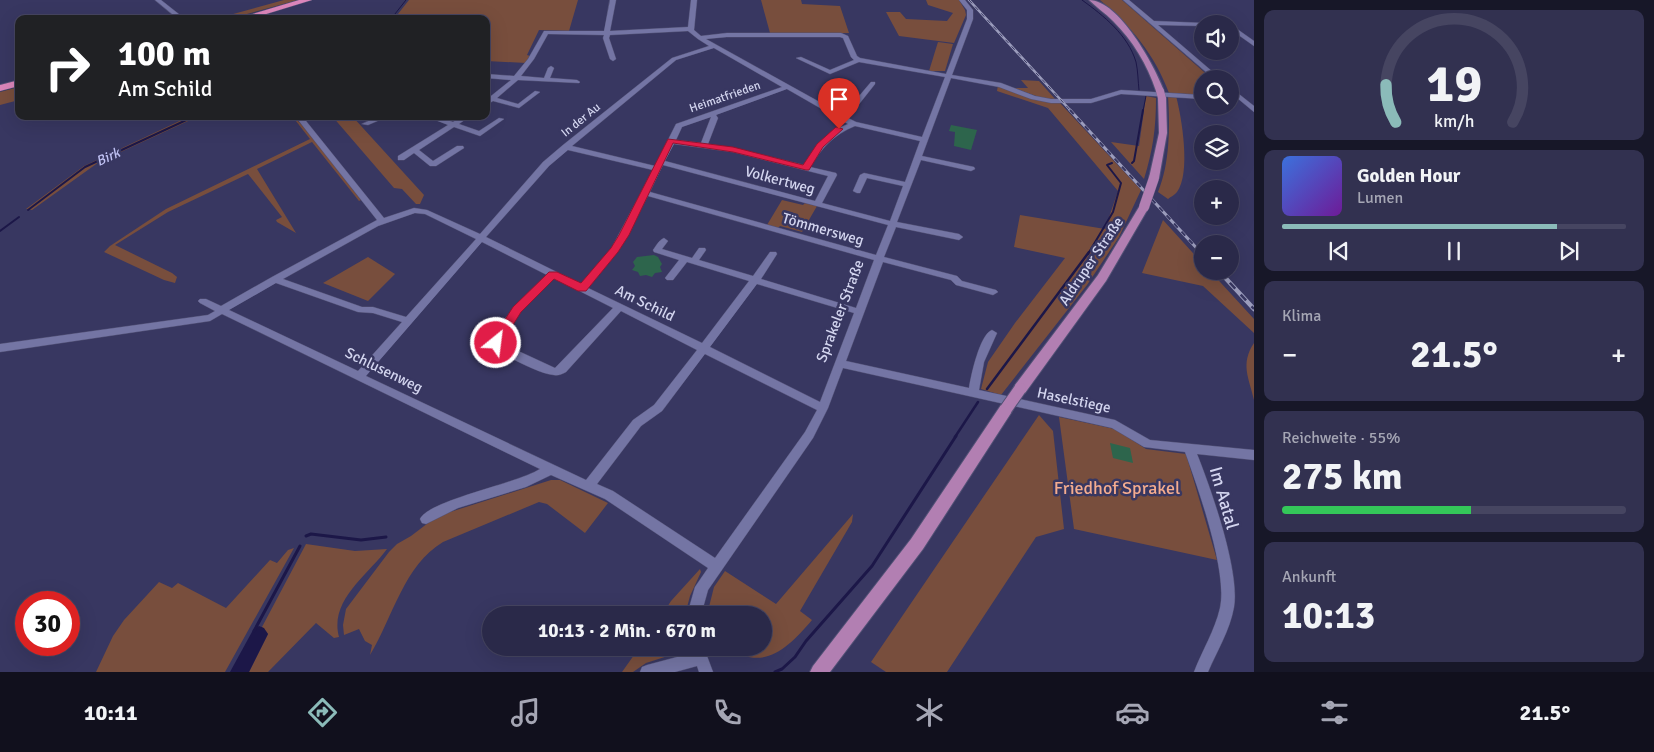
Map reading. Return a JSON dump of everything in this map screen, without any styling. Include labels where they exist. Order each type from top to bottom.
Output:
[{"type":"highway","points":[[256,15],[311,1]]},
{"type":"highway","points":[[266,15],[311,1]]},
{"type":"highway","points":[[0,83],[15,79]]},
{"type":"highway","points":[[0,88],[15,84]]},
{"type":"main road","name":"Aldruper Straße","points":[[820,672],[912,551],[1006,409],[1112,262],[1144,207],[1160,155],[1163,134],[1161,94],[1150,64],[1136,42],[1119,22],[1092,0]]},
{"type":"street","points":[[158,0],[177,15]]},
{"type":"street","points":[[613,0],[606,26],[608,33],[606,42],[613,59]]},
{"type":"street","points":[[694,0],[691,29],[692,33],[700,38],[854,124],[925,140]]},
{"type":"street","name":"Sprakeler Straße","points":[[697,606],[702,587],[809,435],[823,408],[971,16],[970,10],[962,0]]},
{"type":"street","points":[[1126,0],[1208,70]]},
{"type":"street","points":[[1153,23],[1194,24]]},
{"type":"street","points":[[490,100],[516,78],[530,61],[545,33],[549,31],[608,33],[691,29]]},
{"type":"street","points":[[1239,33],[1254,44]]},
{"type":"street","points":[[700,38],[727,35],[841,35],[846,37],[854,57],[858,60],[1001,85],[1033,98],[1051,101],[1091,101],[1121,92],[1194,97]]},
{"type":"street","name":"In der Au","points":[[360,376],[546,164],[674,59],[714,46]]},
{"type":"street","points":[[799,58],[830,72],[858,60]]},
{"type":"street","points":[[547,80],[551,68]]},
{"type":"street","points":[[490,76],[577,82]]},
{"type":"street","points":[[843,119],[873,83]]},
{"type":"street","name":"Heimatfrieden","points":[[582,288],[615,250],[671,140],[682,123],[788,87]]},
{"type":"street","points":[[490,101],[519,106],[536,92]]},
{"type":"street","points":[[1239,96],[1254,110]]},
{"type":"street","points":[[704,145],[715,118],[712,114]]},
{"type":"street","points":[[0,348],[206,319],[236,300],[382,221],[301,120]]},
{"type":"street","points":[[366,124],[376,120]]},
{"type":"street","points":[[440,120],[480,134],[501,120]]},
{"type":"street","points":[[401,158],[461,120]]},
{"type":"street","points":[[806,168],[820,146],[834,132],[854,124]]},
{"type":"street","points":[[671,140],[740,151],[833,175],[817,204]]},
{"type":"street","name":"Volkertweg","points":[[566,147],[658,165],[893,224],[959,237]]},
{"type":"street","points":[[415,150],[433,164],[460,148]]},
{"type":"street","points":[[918,157],[971,170]]},
{"type":"street","points":[[857,191],[864,175],[908,185]]},
{"type":"street","name":"Tömmersweg","points":[[645,193],[954,278],[960,283],[993,292]]},
{"type":"street","name":"Am Schild","points":[[382,221],[414,210],[427,212],[823,408]]},
{"type":"street","points":[[664,241],[657,250],[860,312]]},
{"type":"street","points":[[670,278],[702,250]]},
{"type":"street","points":[[589,485],[637,422],[658,408],[773,254]]},
{"type":"street","points":[[553,274],[517,310],[498,338],[496,343],[498,347],[556,372],[562,369],[620,307]]},
{"type":"street","points":[[275,279],[361,310],[373,310],[409,320]]},
{"type":"street","name":"Schlusenweg","points":[[204,301],[550,469],[589,485],[614,498],[716,567]]},
{"type":"street","points":[[973,393],[979,362],[992,333]]},
{"type":"street","name":"Haselstiege","points":[[840,364],[1100,420],[1115,424],[1148,444],[1254,455]]},
{"type":"street","name":"Im Aatal","points":[[1189,448],[1220,549],[1229,589],[1227,607],[1201,672]]},
{"type":"street","points":[[426,519],[448,508],[536,477],[550,469]]},
{"type":"street","points":[[647,672],[704,664]]},
{"type":"green space","points":[[284,0],[298,0],[244,15],[230,15]]},
{"type":"green space","points":[[409,0],[578,0],[569,31],[539,30],[527,55],[530,56],[526,63],[490,61],[490,15],[397,15]]},
{"type":"green space","points":[[761,0],[801,0],[802,4],[840,6],[849,33],[770,33]]},
{"type":"green space","points":[[926,0],[959,0],[966,15],[954,43],[899,36],[886,12],[900,12],[906,19],[947,21],[953,13],[928,5]]},
{"type":"green space","points":[[1100,0],[1122,0],[1202,70],[1194,70],[1194,95],[1169,93],[1157,66],[1141,42],[1122,20]]},
{"type":"green space","points":[[938,42],[953,44],[945,71],[929,71]]},
{"type":"green space","points":[[1021,80],[1039,81],[1056,100],[1047,100],[1014,88],[1028,88]]},
{"type":"green space","points":[[998,85],[1032,99],[1060,103],[1141,190],[1119,237],[1087,285],[1001,395],[981,389],[988,362],[1015,323],[1065,258],[1014,247],[1020,215],[1105,229],[1118,191],[1048,108],[997,91]]},
{"type":"green space","points":[[15,88],[15,101],[0,105],[0,92]]},
{"type":"green space","points":[[1146,96],[1156,98],[1156,109],[1152,149],[1144,179],[1111,142],[1139,146]]},
{"type":"green space","points":[[1168,96],[1176,96],[1181,118],[1184,172],[1176,193],[1168,199],[1158,192],[1167,157]]},
{"type":"green space","points":[[182,120],[190,120],[99,162],[32,210],[26,209],[84,166]]},
{"type":"green space","points":[[295,120],[305,127],[361,200],[359,201],[312,142],[257,169],[296,233],[277,222],[276,220],[282,217],[248,174],[168,212],[115,245],[172,273],[177,277],[175,283],[164,280],[104,252],[110,246],[166,209],[310,139]]},
{"type":"green space","points":[[335,120],[356,120],[424,195],[420,204],[416,204],[402,189],[394,188]]},
{"type":"green space","points":[[782,200],[817,206],[802,232],[780,226],[778,228],[767,225]]},
{"type":"green space","points":[[1163,220],[1194,254],[1194,280],[1218,280],[1254,319],[1254,333],[1203,286],[1142,273]]},
{"type":"green space","points":[[368,257],[395,274],[368,301],[323,283]]},
{"type":"green space","points":[[1254,343],[1254,400],[1248,378],[1247,358]]},
{"type":"green space","points":[[1039,415],[1053,431],[1064,529],[1036,537],[947,672],[886,672],[871,662]]},
{"type":"green space","name":"Friedhof Sprakel","points":[[1059,417],[1115,429],[1146,449],[1186,454],[1217,560],[1074,529]]},
{"type":"green space","points":[[551,480],[560,480],[608,503],[585,533],[547,504],[539,502],[443,542],[418,564],[400,593],[370,655],[372,645],[365,641],[359,629],[344,635],[343,625],[346,609],[397,544],[432,520],[447,513]]},
{"type":"green space","points":[[853,514],[852,522],[800,611],[812,620],[794,640],[775,654],[772,655],[772,606],[709,606],[714,587],[725,571],[776,604]]},
{"type":"green space","points":[[306,544],[355,551],[387,549],[352,589],[345,600],[337,624],[339,637],[334,638],[316,623],[268,672],[249,672],[268,634],[262,627]]},
{"type":"green space","points":[[294,548],[225,672],[96,672],[113,636],[124,620],[159,582],[172,588],[178,583],[226,608],[270,560],[277,563],[288,550]]},
{"type":"green space","points":[[700,569],[701,572],[687,606],[668,606]]},
{"type":"green space","points":[[633,656],[668,656],[646,663],[633,672],[622,672]]},
{"type":"green space","points":[[746,656],[768,656],[764,657],[753,658]]},
{"type":"shaded area","points":[[259,626],[264,628],[268,634],[249,672],[230,672],[253,630]]},
{"type":"building","points":[[951,125],[977,130],[971,150],[954,146],[955,132],[949,131]]},
{"type":"building","points":[[654,255],[658,257],[662,264],[660,267],[662,272],[655,273],[652,277],[640,276],[638,272],[632,270],[635,266],[633,262],[637,257]]},
{"type":"building","points":[[1110,443],[1130,448],[1133,463],[1113,458]]},
{"type":"waterway","name":"Birk","points":[[394,15],[406,0]]},
{"type":"waterway","points":[[1082,0],[1107,20],[1127,43],[1136,62],[1139,90]]},
{"type":"waterway","points":[[1143,111],[1146,96]]},
{"type":"waterway","points":[[1132,163],[1134,161],[1143,110]]},
{"type":"waterway","name":"Birk","points":[[28,210],[85,167],[186,120]]},
{"type":"waterway","points":[[1088,254],[1113,212],[1121,183],[1107,165],[1112,163]]},
{"type":"waterway","name":"Birk","points":[[0,231],[19,217]]},
{"type":"waterway","points":[[987,389],[1089,252]]},
{"type":"waterway","points":[[955,437],[978,402]]},
{"type":"waterway","points":[[775,672],[782,669],[795,657],[806,641],[872,566],[956,436]]},
{"type":"waterway","points":[[306,536],[311,534],[361,540],[386,537]]},
{"type":"waterway","points":[[254,631],[300,546]]},
{"type":"railway","points":[[969,0],[1071,111]]},
{"type":"railway","points":[[1070,110],[1194,245]]},
{"type":"railway","points":[[1227,280],[1254,309]]},
{"type":"route","points":[[496,343],[509,321],[526,299],[553,274],[582,288],[615,250],[671,140],[733,150],[806,168],[820,146],[839,129]]}]
